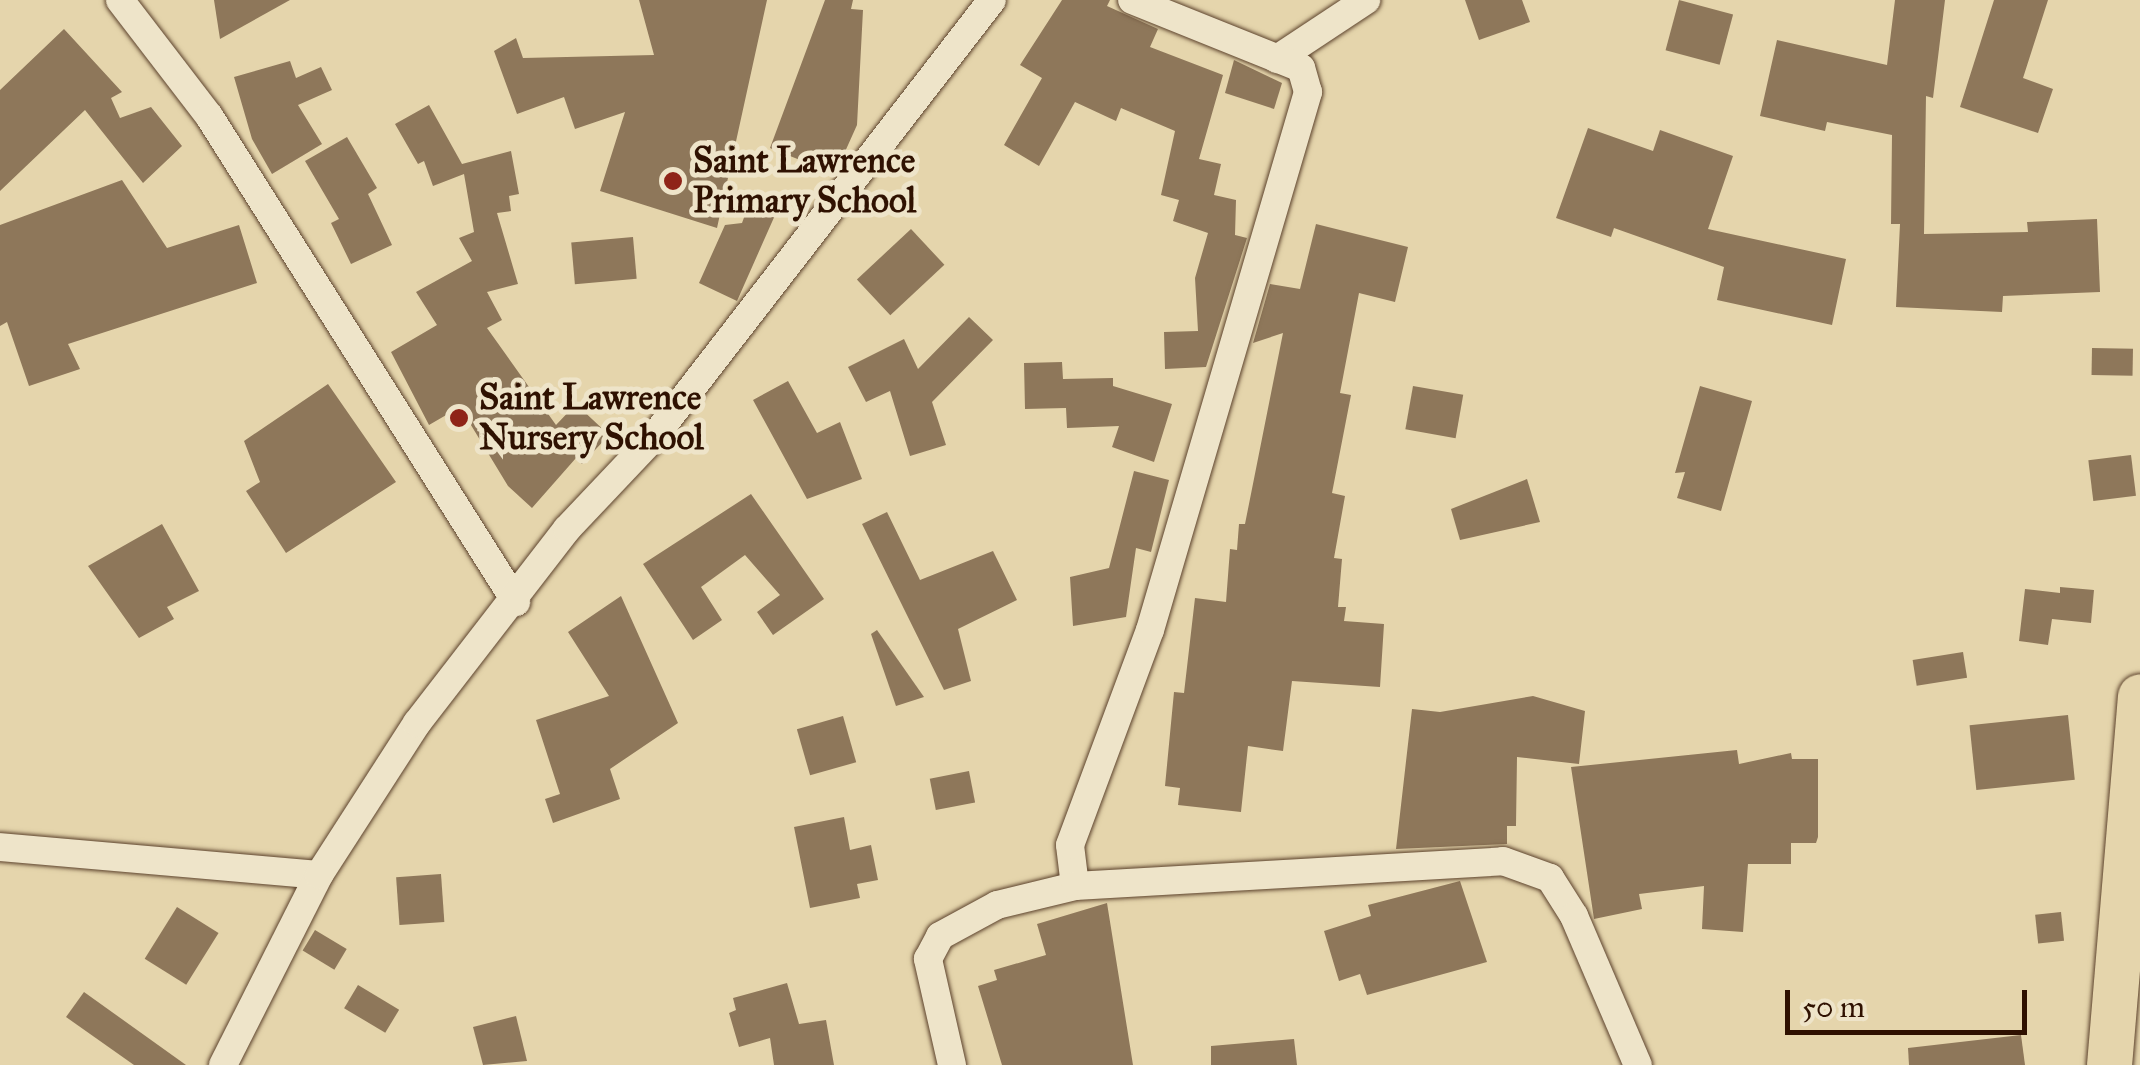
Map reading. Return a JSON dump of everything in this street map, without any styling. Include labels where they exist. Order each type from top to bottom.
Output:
[{"type":"main road","points":[[2109,1065],[2140,696]]},
{"type":"street","points":[[120,0],[209,116],[516,602]]},
{"type":"street","points":[[223,1065],[318,875],[417,723],[516,602],[567,530],[666,422],[992,0]]},
{"type":"street","points":[[1075,886],[1070,844],[1150,630],[1304,112],[1302,68],[1132,0]]},
{"type":"street","points":[[1276,59],[1366,0]]},
{"type":"street","points":[[0,847],[318,875]]},
{"type":"street","points":[[952,1065],[928,959],[940,936],[997,905],[1075,886],[1503,862],[1550,878],[1574,916],[1638,1065]]},
{"type":"building","points":[[214,0],[290,0],[220,39]]},
{"type":"building","points":[[639,0],[767,0],[717,228],[600,191],[625,112],[575,129],[564,97],[517,114],[494,51],[516,38],[523,58],[654,55]]},
{"type":"building","points":[[825,0],[853,0],[851,9],[863,10],[857,125],[835,174],[770,148]]},
{"type":"building","points":[[1062,0],[1110,0],[1107,6],[1158,29],[1150,47],[1223,75],[1199,159],[1221,164],[1214,195],[1236,200],[1235,235],[1247,238],[1206,367],[1165,369],[1164,332],[1198,331],[1195,278],[1208,233],[1173,221],[1179,200],[1161,195],[1175,131],[1121,108],[1116,121],[1075,102],[1039,166],[1004,145],[1042,78],[1020,65]]},
{"type":"building","points":[[1465,0],[1522,0],[1530,22],[1479,40]]},
{"type":"building","points":[[1679,0],[1733,14],[1720,65],[1666,50]]},
{"type":"building","points":[[1895,0],[1945,0],[1933,98],[1926,96],[1924,234],[2028,232],[2027,222],[2097,219],[2100,292],[2003,296],[2002,312],[1896,307],[1900,224],[1891,224],[1892,135],[1827,122],[1825,131],[1760,116],[1777,40],[1887,65]]},
{"type":"building","points":[[1994,0],[2048,0],[2023,78],[2053,89],[2038,133],[1960,107]]},
{"type":"building","points":[[64,29],[122,92],[111,98],[120,118],[151,107],[182,146],[143,183],[85,110],[0,191],[0,90]]},
{"type":"building","points":[[1234,60],[1282,83],[1274,109],[1225,93]]},
{"type":"building","points":[[290,61],[296,78],[321,67],[332,90],[298,105],[322,144],[272,174],[252,139],[234,77]]},
{"type":"building","points":[[429,105],[462,164],[511,151],[519,194],[509,196],[511,211],[497,213],[518,284],[487,292],[502,320],[487,328],[556,425],[576,404],[609,435],[582,464],[576,458],[532,508],[508,486],[460,407],[429,425],[391,352],[437,325],[416,292],[472,261],[459,238],[474,232],[464,174],[433,186],[424,161],[418,164],[395,124]]},
{"type":"building","points":[[1588,128],[1653,151],[1660,130],[1733,156],[1708,229],[1846,259],[1832,325],[1717,300],[1724,267],[1614,228],[1611,237],[1556,218]]},
{"type":"building","points":[[347,137],[377,188],[368,194],[392,245],[351,264],[331,223],[339,219],[305,161]]},
{"type":"building","points":[[122,180],[167,248],[239,225],[257,283],[68,344],[80,369],[29,386],[7,322],[0,326],[0,225]]},
{"type":"building","points":[[749,204],[776,213],[737,301],[699,283],[725,225],[742,223]]},
{"type":"building","points":[[1316,224],[1408,247],[1395,302],[1359,293],[1340,393],[1351,395],[1332,493],[1345,496],[1334,558],[1342,559],[1338,607],[1346,607],[1344,621],[1384,624],[1380,687],[1292,681],[1283,751],[1248,746],[1241,812],[1178,805],[1180,788],[1165,786],[1174,692],[1184,693],[1195,598],[1226,602],[1230,549],[1237,550],[1239,524],[1245,524],[1283,333],[1253,343],[1270,284],[1300,289]]},
{"type":"building","points":[[911,229],[944,265],[890,315],[857,279]]},
{"type":"building","points":[[633,237],[637,279],[575,284],[571,242]]},
{"type":"building","points":[[969,317],[993,340],[932,402],[946,445],[910,456],[890,391],[866,402],[848,367],[904,339],[918,369]]},
{"type":"building","points":[[2092,348],[2133,349],[2133,376],[2092,375]]},
{"type":"building","points":[[1062,362],[1063,379],[1113,378],[1113,386],[1172,404],[1154,462],[1112,447],[1119,426],[1067,428],[1066,408],[1025,409],[1024,363]]},
{"type":"building","points":[[788,381],[817,433],[840,422],[862,479],[807,499],[753,400]]},
{"type":"building","points":[[328,384],[396,482],[286,553],[246,491],[260,482],[244,441]]},
{"type":"building","points":[[1413,386],[1463,395],[1456,438],[1405,429]]},
{"type":"building","points":[[1700,386],[1752,401],[1721,511],[1677,498],[1685,472],[1675,473]]},
{"type":"building","points":[[2131,455],[2136,496],[2093,501],[2088,460]]},
{"type":"building","points":[[1134,471],[1169,480],[1151,552],[1136,548],[1126,617],[1073,626],[1070,577],[1109,568]]},
{"type":"building","points":[[1527,479],[1540,522],[1460,540],[1451,509]]},
{"type":"building","points":[[751,494],[824,599],[773,635],[757,612],[780,595],[745,555],[701,587],[722,620],[693,640],[643,564]]},
{"type":"building","points":[[887,512],[920,580],[993,551],[1017,600],[958,629],[971,681],[944,690],[862,524]]},
{"type":"building","points":[[162,524],[199,591],[167,607],[174,619],[139,638],[88,566]]},
{"type":"building","points":[[2060,587],[2094,590],[2091,623],[2052,619],[2048,645],[2019,641],[2025,589],[2060,593]]},
{"type":"building","points":[[621,596],[678,723],[610,769],[620,799],[553,823],[545,799],[560,794],[536,720],[609,696],[568,632]]},
{"type":"building","points":[[877,630],[924,697],[896,706],[871,634]]},
{"type":"building","points":[[1963,652],[1967,678],[1917,686],[1913,660]]},
{"type":"building","points":[[1533,696],[1585,711],[1579,764],[1517,757],[1516,826],[1507,826],[1507,844],[1396,849],[1412,709],[1440,712]]},
{"type":"building","points":[[2068,715],[2075,780],[1976,790],[1970,725]]},
{"type":"building","points":[[843,716],[856,762],[810,775],[797,729]]},
{"type":"building","points":[[1737,750],[1739,764],[1791,753],[1792,759],[1818,759],[1816,843],[1791,843],[1791,864],[1748,864],[1743,932],[1702,929],[1704,886],[1639,894],[1642,909],[1594,919],[1571,767]]},
{"type":"building","points":[[969,771],[975,802],[936,810],[930,779]]},
{"type":"building","points":[[844,817],[850,850],[871,845],[878,880],[857,884],[860,898],[810,908],[794,827]]},
{"type":"building","points":[[441,874],[444,922],[399,925],[396,877]]},
{"type":"building","points":[[1460,881],[1487,962],[1367,995],[1360,974],[1339,981],[1324,931],[1371,916],[1368,905]]},
{"type":"building","points":[[1107,903],[1133,1065],[1002,1065],[978,986],[997,980],[994,970],[1046,955],[1037,924]]},
{"type":"building","points":[[177,907],[219,933],[186,985],[145,959]]},
{"type":"building","points":[[2061,912],[2064,941],[2038,944],[2035,915]]},
{"type":"building","points":[[315,930],[347,949],[334,970],[303,951]]},
{"type":"building","points":[[787,983],[799,1024],[826,1020],[834,1065],[774,1065],[770,1038],[739,1047],[729,1013],[736,1010],[733,998]]},
{"type":"building","points":[[358,985],[399,1010],[385,1033],[344,1008]]},
{"type":"building","points":[[84,992],[186,1065],[134,1065],[66,1017]]},
{"type":"building","points":[[516,1016],[527,1061],[483,1065],[473,1027]]},
{"type":"building","points":[[2021,1035],[2025,1065],[1909,1065],[1908,1048]]},
{"type":"building","points":[[1294,1039],[1297,1065],[1211,1065],[1211,1046]]},
{"type":"place","name":"Saint Lawrence Primary School","points":[[673,181]]},
{"type":"place","name":"Saint Lawrence Nursery School","points":[[459,418]]}]
